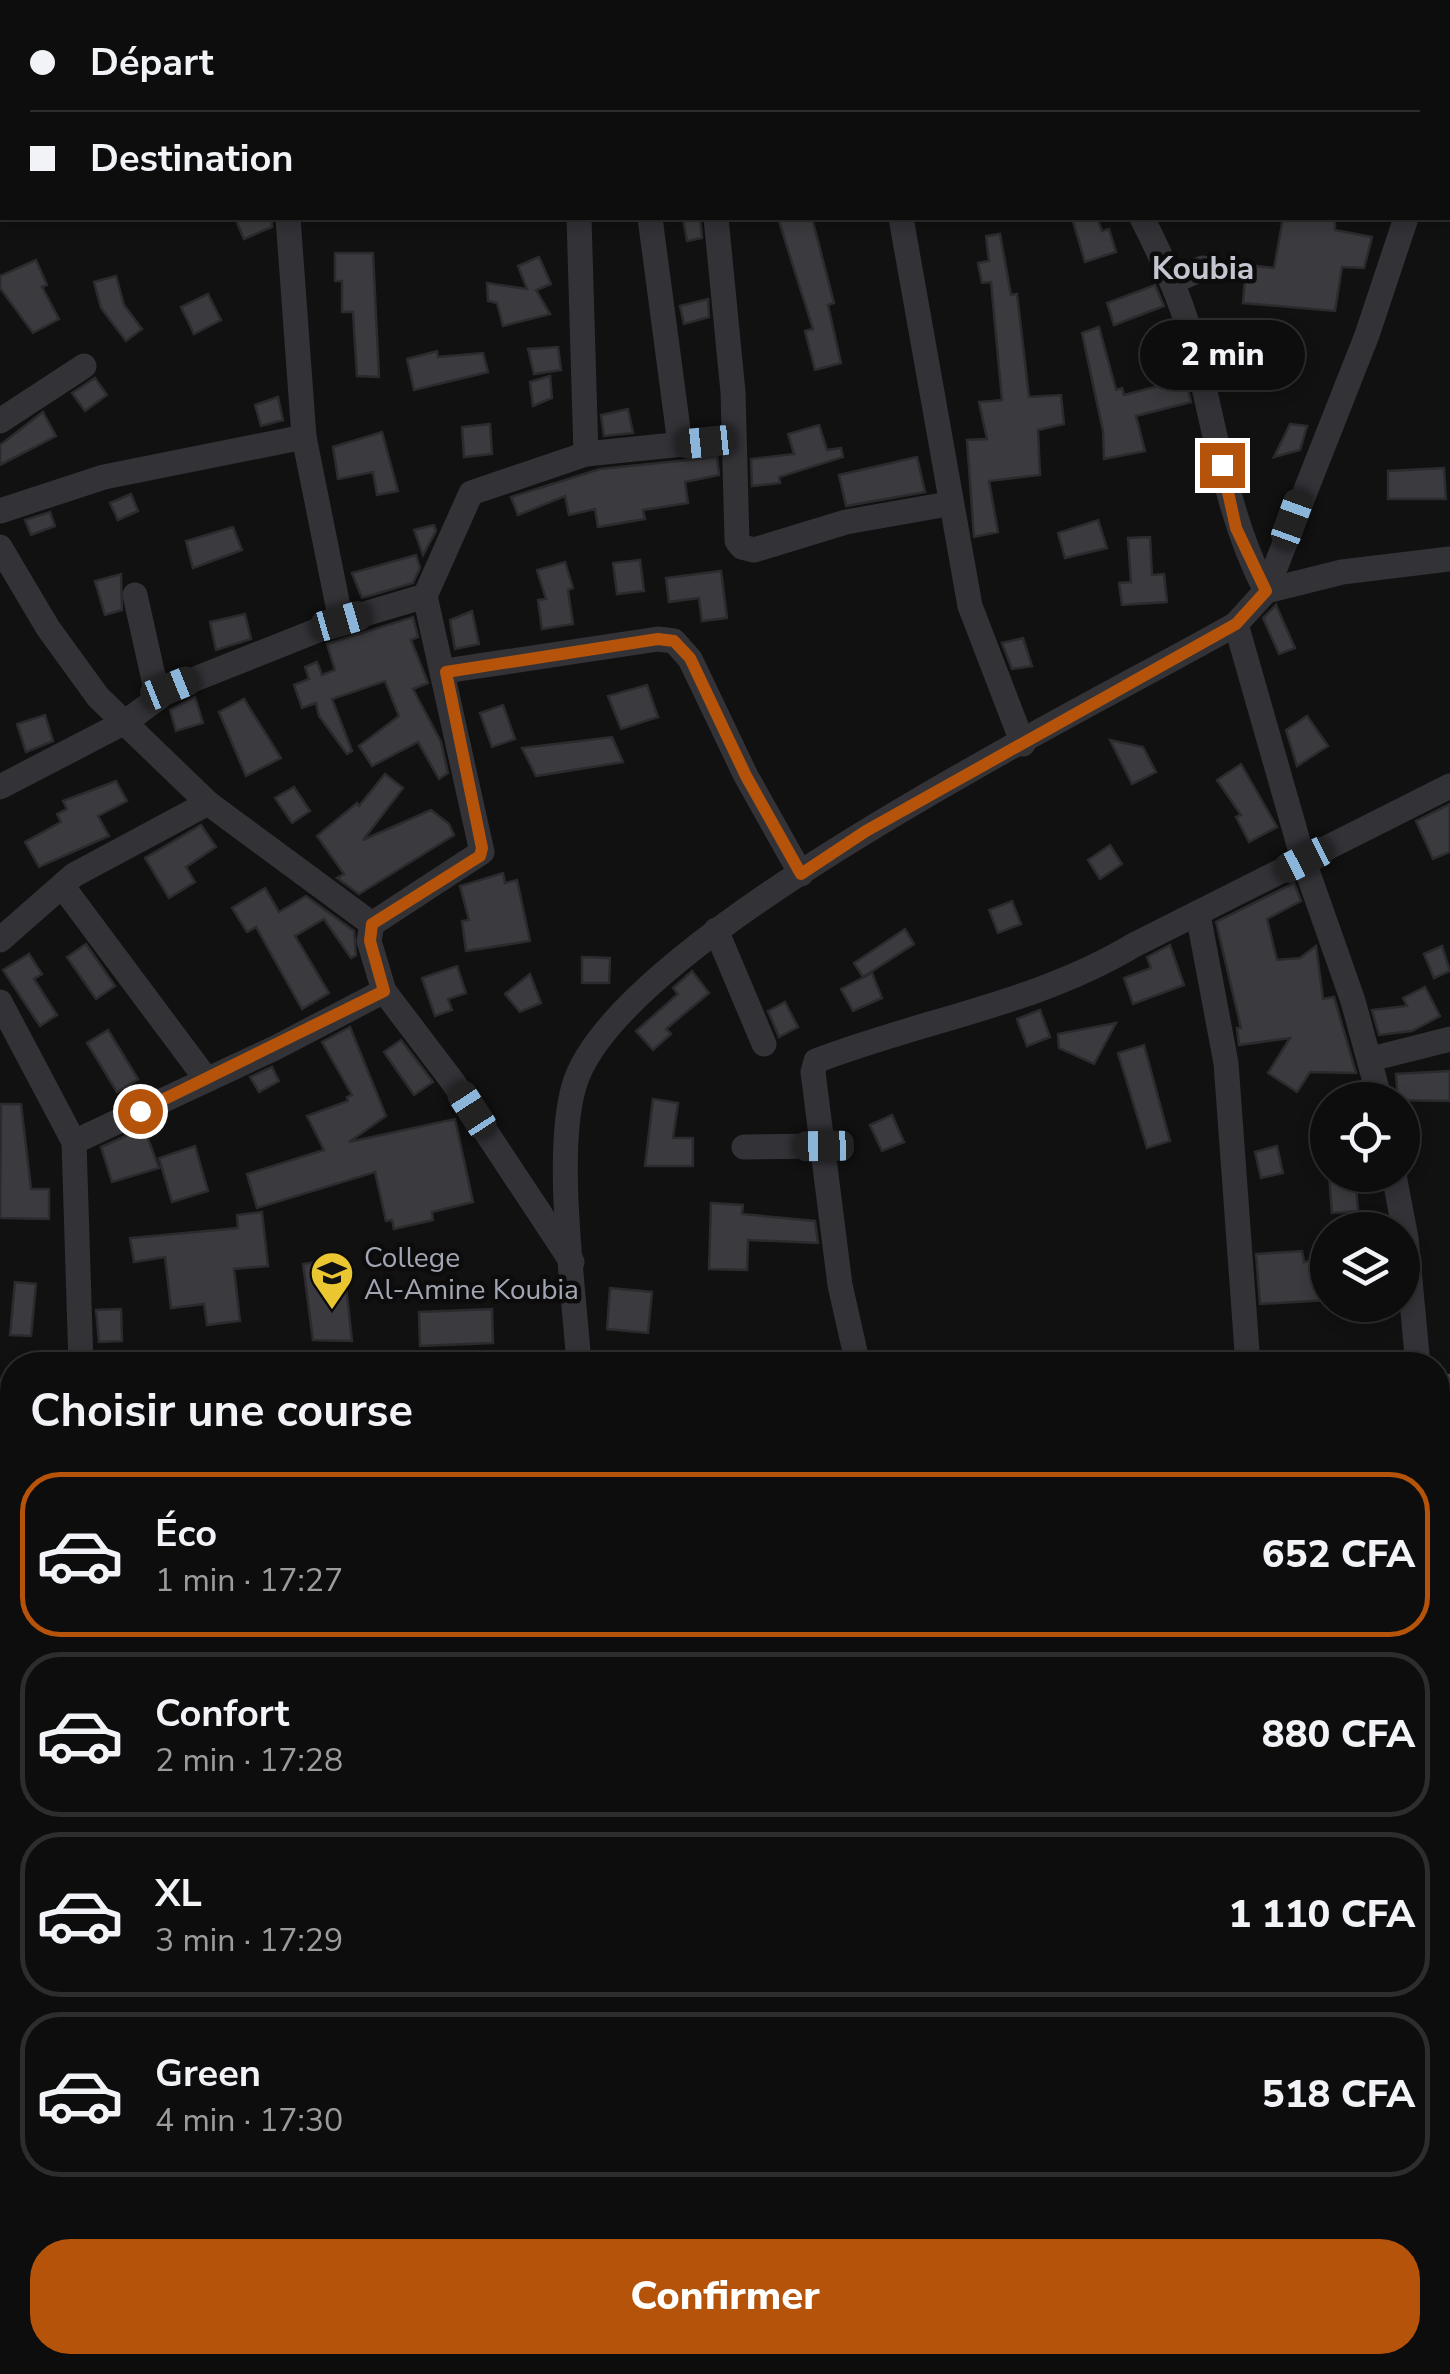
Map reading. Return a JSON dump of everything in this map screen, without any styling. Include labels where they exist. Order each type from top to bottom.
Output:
[{"type":"street","points":[[288,220],[304,437],[341,621]]},
{"type":"street","points":[[579,220],[586,454]]},
{"type":"street","points":[[650,220],[680,444]]},
{"type":"street","points":[[716,220],[733,392],[738,541],[747,550],[846,522],[948,504]]},
{"type":"street","points":[[900,220],[948,504],[970,606],[1023,744]]},
{"type":"street","points":[[1143,220],[1172,282],[1193,342],[1236,528],[1266,591]]},
{"type":"street","points":[[579,1352],[566,1159],[574,1084],[588,1054],[618,1016],[716,930],[866,831],[1236,624],[1266,591],[1367,336],[1405,220]]},
{"type":"street","points":[[1172,282],[1203,268]]},
{"type":"street","points":[[0,421],[84,366]]},
{"type":"street","points":[[0,511],[104,477],[304,437]]},
{"type":"street","points":[[372,924],[482,852],[446,672],[425,596],[471,493],[586,454],[732,439]]},
{"type":"street","points":[[0,547],[71,662],[98,697],[208,803],[372,924]]},
{"type":"street","points":[[1266,591],[1342,572],[1450,559]]},
{"type":"street","points":[[135,596],[158,698]]},
{"type":"street","points":[[0,787],[126,722],[170,688],[341,621],[425,596]]},
{"type":"street","points":[[1236,624],[1304,860],[1376,1082]]},
{"type":"street","points":[[446,672],[658,639],[674,641],[690,658],[746,776],[801,874]]},
{"type":"street","points":[[855,1352],[840,1285],[813,1072],[816,1061],[934,1026],[1092,970],[1450,786]]},
{"type":"street","points":[[0,940],[74,875],[208,803]]},
{"type":"street","points":[[62,887],[207,1080]]},
{"type":"street","points":[[1198,914],[1226,1063],[1247,1352]]},
{"type":"street","points":[[372,924],[370,941],[384,991],[454,1082],[572,1262]]},
{"type":"street","points":[[716,930],[764,1044]]},
{"type":"street","points":[[74,1142],[384,991]]},
{"type":"street","points":[[0,1002],[74,1142],[81,1352]]},
{"type":"street","points":[[1371,1059],[1450,1040]]},
{"type":"street","points":[[744,1147],[824,1146]]},
{"type":"street","points":[[1397,1192],[1406,1238],[1417,1352]]},
{"type":"building","points":[[236,220],[272,220],[272,227],[244,239]]},
{"type":"building","points":[[683,220],[700,220],[702,238],[687,241]]},
{"type":"building","points":[[779,220],[813,220],[834,303],[828,305],[841,363],[815,370],[805,331],[813,329]]},
{"type":"building","points":[[1073,220],[1098,220],[1102,231],[1109,229],[1116,252],[1085,262]]},
{"type":"building","points":[[1283,220],[1335,220],[1335,230],[1372,237],[1364,268],[1342,267],[1335,311],[1243,303],[1246,265],[1274,268]]},
{"type":"building","points":[[1000,234],[1011,295],[1017,294],[1029,397],[1061,395],[1064,424],[1038,430],[1040,475],[989,481],[998,532],[974,537],[967,440],[987,439],[979,402],[1002,400],[991,282],[982,283],[978,263],[989,261],[986,236]]},
{"type":"building","points":[[335,253],[373,253],[379,377],[357,376],[353,312],[342,312],[342,281],[335,281]]},
{"type":"building","points":[[539,257],[551,284],[536,290],[550,314],[503,326],[497,303],[488,301],[487,283],[527,289],[518,266]]},
{"type":"building","points":[[36,260],[47,285],[42,287],[59,319],[33,333],[0,288],[0,276]]},
{"type":"building","points":[[116,276],[124,305],[142,329],[126,341],[101,308],[94,282]]},
{"type":"building","points":[[1155,285],[1164,306],[1114,325],[1107,303]]},
{"type":"building","points":[[208,294],[221,320],[194,334],[181,307]]},
{"type":"building","points":[[708,299],[709,317],[684,324],[680,306]]},
{"type":"building","points":[[1099,327],[1116,390],[1122,388],[1124,395],[1185,379],[1191,402],[1136,416],[1145,451],[1104,459],[1103,431],[1082,333]]},
{"type":"building","points":[[558,347],[561,370],[534,374],[528,349]]},
{"type":"building","points":[[437,351],[438,357],[483,353],[488,372],[414,390],[407,359]]},
{"type":"building","points":[[550,376],[552,398],[533,406],[530,382]]},
{"type":"building","points":[[95,378],[107,395],[85,411],[72,393]]},
{"type":"building","points":[[278,397],[283,420],[261,426],[255,405]]},
{"type":"building","points":[[628,409],[633,433],[604,436],[601,415]]},
{"type":"building","points":[[43,412],[56,436],[0,465],[0,445]]},
{"type":"building","points":[[490,424],[492,454],[464,457],[462,427]]},
{"type":"building","points":[[1290,424],[1307,426],[1300,450],[1274,457]]},
{"type":"building","points":[[819,425],[827,450],[841,448],[843,457],[779,477],[780,483],[752,486],[751,459],[794,454],[788,434]]},
{"type":"building","points":[[382,432],[398,491],[377,495],[373,472],[338,479],[333,447]]},
{"type":"building","points":[[717,457],[719,475],[685,482],[688,503],[643,510],[645,519],[598,527],[595,509],[569,515],[565,496],[518,515],[511,497],[600,469]]},
{"type":"building","points":[[917,457],[925,492],[846,506],[839,475]]},
{"type":"building","points":[[1444,468],[1446,499],[1388,499],[1388,471]]},
{"type":"building","points":[[131,494],[138,511],[118,520],[110,503]]},
{"type":"building","points":[[50,512],[55,526],[31,535],[25,520]]},
{"type":"building","points":[[1098,520],[1107,548],[1065,558],[1058,533]]},
{"type":"building","points":[[434,525],[436,531],[423,555],[414,530]]},
{"type":"building","points":[[233,527],[242,550],[193,568],[186,541]]},
{"type":"building","points":[[1150,537],[1152,575],[1164,574],[1167,602],[1122,605],[1119,583],[1131,582],[1128,538]]},
{"type":"building","points":[[416,555],[420,568],[413,583],[362,598],[352,573]]},
{"type":"building","points":[[640,560],[644,591],[617,594],[613,563]]},
{"type":"building","points":[[565,562],[573,588],[568,590],[573,624],[542,629],[538,600],[546,599],[537,570]]},
{"type":"building","points":[[721,571],[727,618],[702,621],[699,598],[669,602],[666,578]]},
{"type":"building","points":[[121,574],[122,610],[105,615],[95,581]]},
{"type":"building","points":[[1276,605],[1295,648],[1279,654],[1263,618]]},
{"type":"building","points":[[472,611],[479,644],[455,649],[450,620]]},
{"type":"building","points":[[245,614],[251,639],[216,650],[210,622]]},
{"type":"building","points":[[413,617],[418,637],[411,640],[428,683],[413,689],[441,742],[448,773],[439,779],[418,742],[372,766],[359,746],[399,716],[385,681],[332,699],[352,751],[347,754],[319,716],[316,703],[302,708],[294,685],[309,679],[305,667],[317,662],[322,675],[335,670],[327,644]]},
{"type":"building","points":[[1023,638],[1032,666],[1012,669],[1002,643]]},
{"type":"building","points":[[647,685],[658,717],[621,729],[608,696]]},
{"type":"building","points":[[195,697],[203,723],[176,731],[170,710]]},
{"type":"building","points":[[244,699],[281,758],[246,776],[219,712]]},
{"type":"building","points":[[503,705],[515,739],[492,747],[480,713]]},
{"type":"building","points":[[45,715],[53,741],[26,752],[17,724]]},
{"type":"building","points":[[1307,716],[1328,746],[1297,766],[1286,730]]},
{"type":"building","points":[[612,737],[623,762],[536,776],[522,748]]},
{"type":"building","points":[[1110,740],[1143,747],[1156,772],[1132,784]]},
{"type":"building","points":[[1241,764],[1277,827],[1249,842],[1236,817],[1241,815],[1217,780]]},
{"type":"building","points":[[385,774],[403,788],[363,840],[431,810],[449,824],[454,835],[359,894],[337,878],[344,874],[317,836],[357,803],[359,806]]},
{"type":"building","points":[[116,781],[127,801],[98,816],[109,836],[39,867],[25,842],[61,822],[57,814],[67,809],[63,801]]},
{"type":"building","points":[[294,787],[310,811],[292,823],[275,798]]},
{"type":"building","points":[[1450,804],[1450,852],[1433,859],[1416,821]]},
{"type":"building","points":[[201,825],[216,847],[186,867],[195,882],[169,898],[145,858]]},
{"type":"building","points":[[1110,845],[1122,864],[1100,879],[1088,860]]},
{"type":"building","points":[[503,873],[505,883],[517,880],[530,941],[466,951],[462,921],[469,920],[460,886]]},
{"type":"building","points":[[1294,883],[1301,901],[1267,919],[1277,960],[1300,958],[1316,946],[1323,999],[1334,997],[1356,1073],[1310,1072],[1297,1092],[1268,1073],[1290,1038],[1239,1045],[1237,1028],[1241,1028],[1216,922]]},
{"type":"building","points":[[265,888],[279,912],[306,896],[354,931],[356,955],[351,958],[324,919],[295,936],[329,993],[302,1009],[256,927],[247,932],[232,908]]},
{"type":"building","points":[[1012,901],[1021,924],[998,933],[989,910]]},
{"type":"building","points":[[905,929],[914,944],[863,977],[854,963]]},
{"type":"building","points":[[86,944],[115,986],[96,999],[67,957]]},
{"type":"building","points":[[1170,945],[1184,985],[1133,1004],[1124,978],[1151,968],[1147,957]]},
{"type":"building","points":[[1442,946],[1450,971],[1434,978],[1424,954]]},
{"type":"building","points":[[29,954],[42,974],[34,979],[57,1015],[40,1026],[3,970]]},
{"type":"building","points":[[582,957],[610,958],[609,983],[582,983]]},
{"type":"building","points":[[457,966],[466,993],[448,999],[452,1010],[435,1016],[422,978]]},
{"type":"building","points":[[692,971],[709,993],[666,1029],[671,1034],[653,1050],[636,1031],[678,994],[673,988]]},
{"type":"building","points":[[872,973],[882,998],[853,1011],[841,989]]},
{"type":"building","points":[[530,974],[541,1003],[520,1012],[505,994]]},
{"type":"building","points":[[1425,987],[1440,1016],[1412,1031],[1379,1035],[1372,1010],[1407,1006],[1403,998]]},
{"type":"building","points":[[785,1002],[798,1027],[779,1037],[768,1011]]},
{"type":"building","points":[[1040,1010],[1050,1037],[1027,1046],[1017,1019]]},
{"type":"building","points":[[1116,1023],[1094,1064],[1059,1048],[1058,1034]]},
{"type":"building","points":[[350,1027],[386,1116],[349,1142],[455,1119],[473,1202],[432,1212],[433,1220],[394,1229],[392,1220],[386,1221],[375,1172],[257,1208],[247,1174],[324,1150],[307,1116],[348,1101],[347,1097],[352,1095],[322,1042]]},
{"type":"building","points":[[108,1030],[138,1079],[117,1092],[87,1043]]},
{"type":"building","points":[[401,1040],[433,1082],[414,1095],[384,1052]]},
{"type":"building","points":[[1144,1045],[1170,1141],[1147,1148],[1118,1053]]},
{"type":"building","points":[[272,1067],[279,1081],[259,1092],[250,1077]]},
{"type":"building","points":[[1450,1071],[1450,1101],[1420,1100],[1420,1082],[1397,1082],[1396,1074]]},
{"type":"building","points":[[653,1099],[678,1103],[673,1138],[693,1138],[693,1166],[645,1166]]},
{"type":"building","points":[[1,1104],[21,1104],[31,1189],[49,1189],[49,1219],[0,1218]]},
{"type":"building","points":[[892,1115],[904,1142],[882,1151],[870,1125]]},
{"type":"building","points":[[144,1128],[159,1168],[112,1182],[101,1147]]},
{"type":"building","points":[[195,1146],[208,1191],[172,1202],[159,1158]]},
{"type":"building","points":[[1277,1146],[1283,1173],[1261,1178],[1255,1152]]},
{"type":"building","points":[[1330,1192],[1356,1192],[1358,1211],[1332,1212]]},
{"type":"building","points":[[711,1203],[743,1205],[742,1214],[815,1221],[818,1243],[748,1240],[747,1270],[709,1269]]},
{"type":"building","points":[[262,1212],[268,1266],[234,1269],[240,1321],[207,1325],[204,1304],[171,1308],[165,1257],[134,1262],[130,1238],[238,1228],[237,1215]]},
{"type":"building","points":[[1302,1251],[1304,1262],[1310,1261],[1310,1301],[1260,1304],[1256,1254]]},
{"type":"building","points":[[343,1258],[352,1341],[313,1340],[303,1264]]},
{"type":"building","points":[[15,1282],[36,1284],[31,1336],[10,1335]]},
{"type":"building","points":[[610,1288],[652,1292],[648,1333],[607,1329]]},
{"type":"building","points":[[121,1309],[122,1341],[99,1342],[96,1310]]},
{"type":"building","points":[[492,1309],[493,1343],[420,1346],[419,1312]]},
{"type":"place","name":"College Al-Amine Koubia","points":[[332,1311]]},
{"type":"district","name":"Koubia","points":[[1203,268]]},
{"type":"route","points":[[140,1111],[275,1048],[384,991],[370,941],[372,924],[480,856],[482,848],[446,672],[658,639],[674,641],[690,658],[746,776],[801,874],[866,831],[1236,624],[1266,591],[1236,528],[1222,465]]}]
